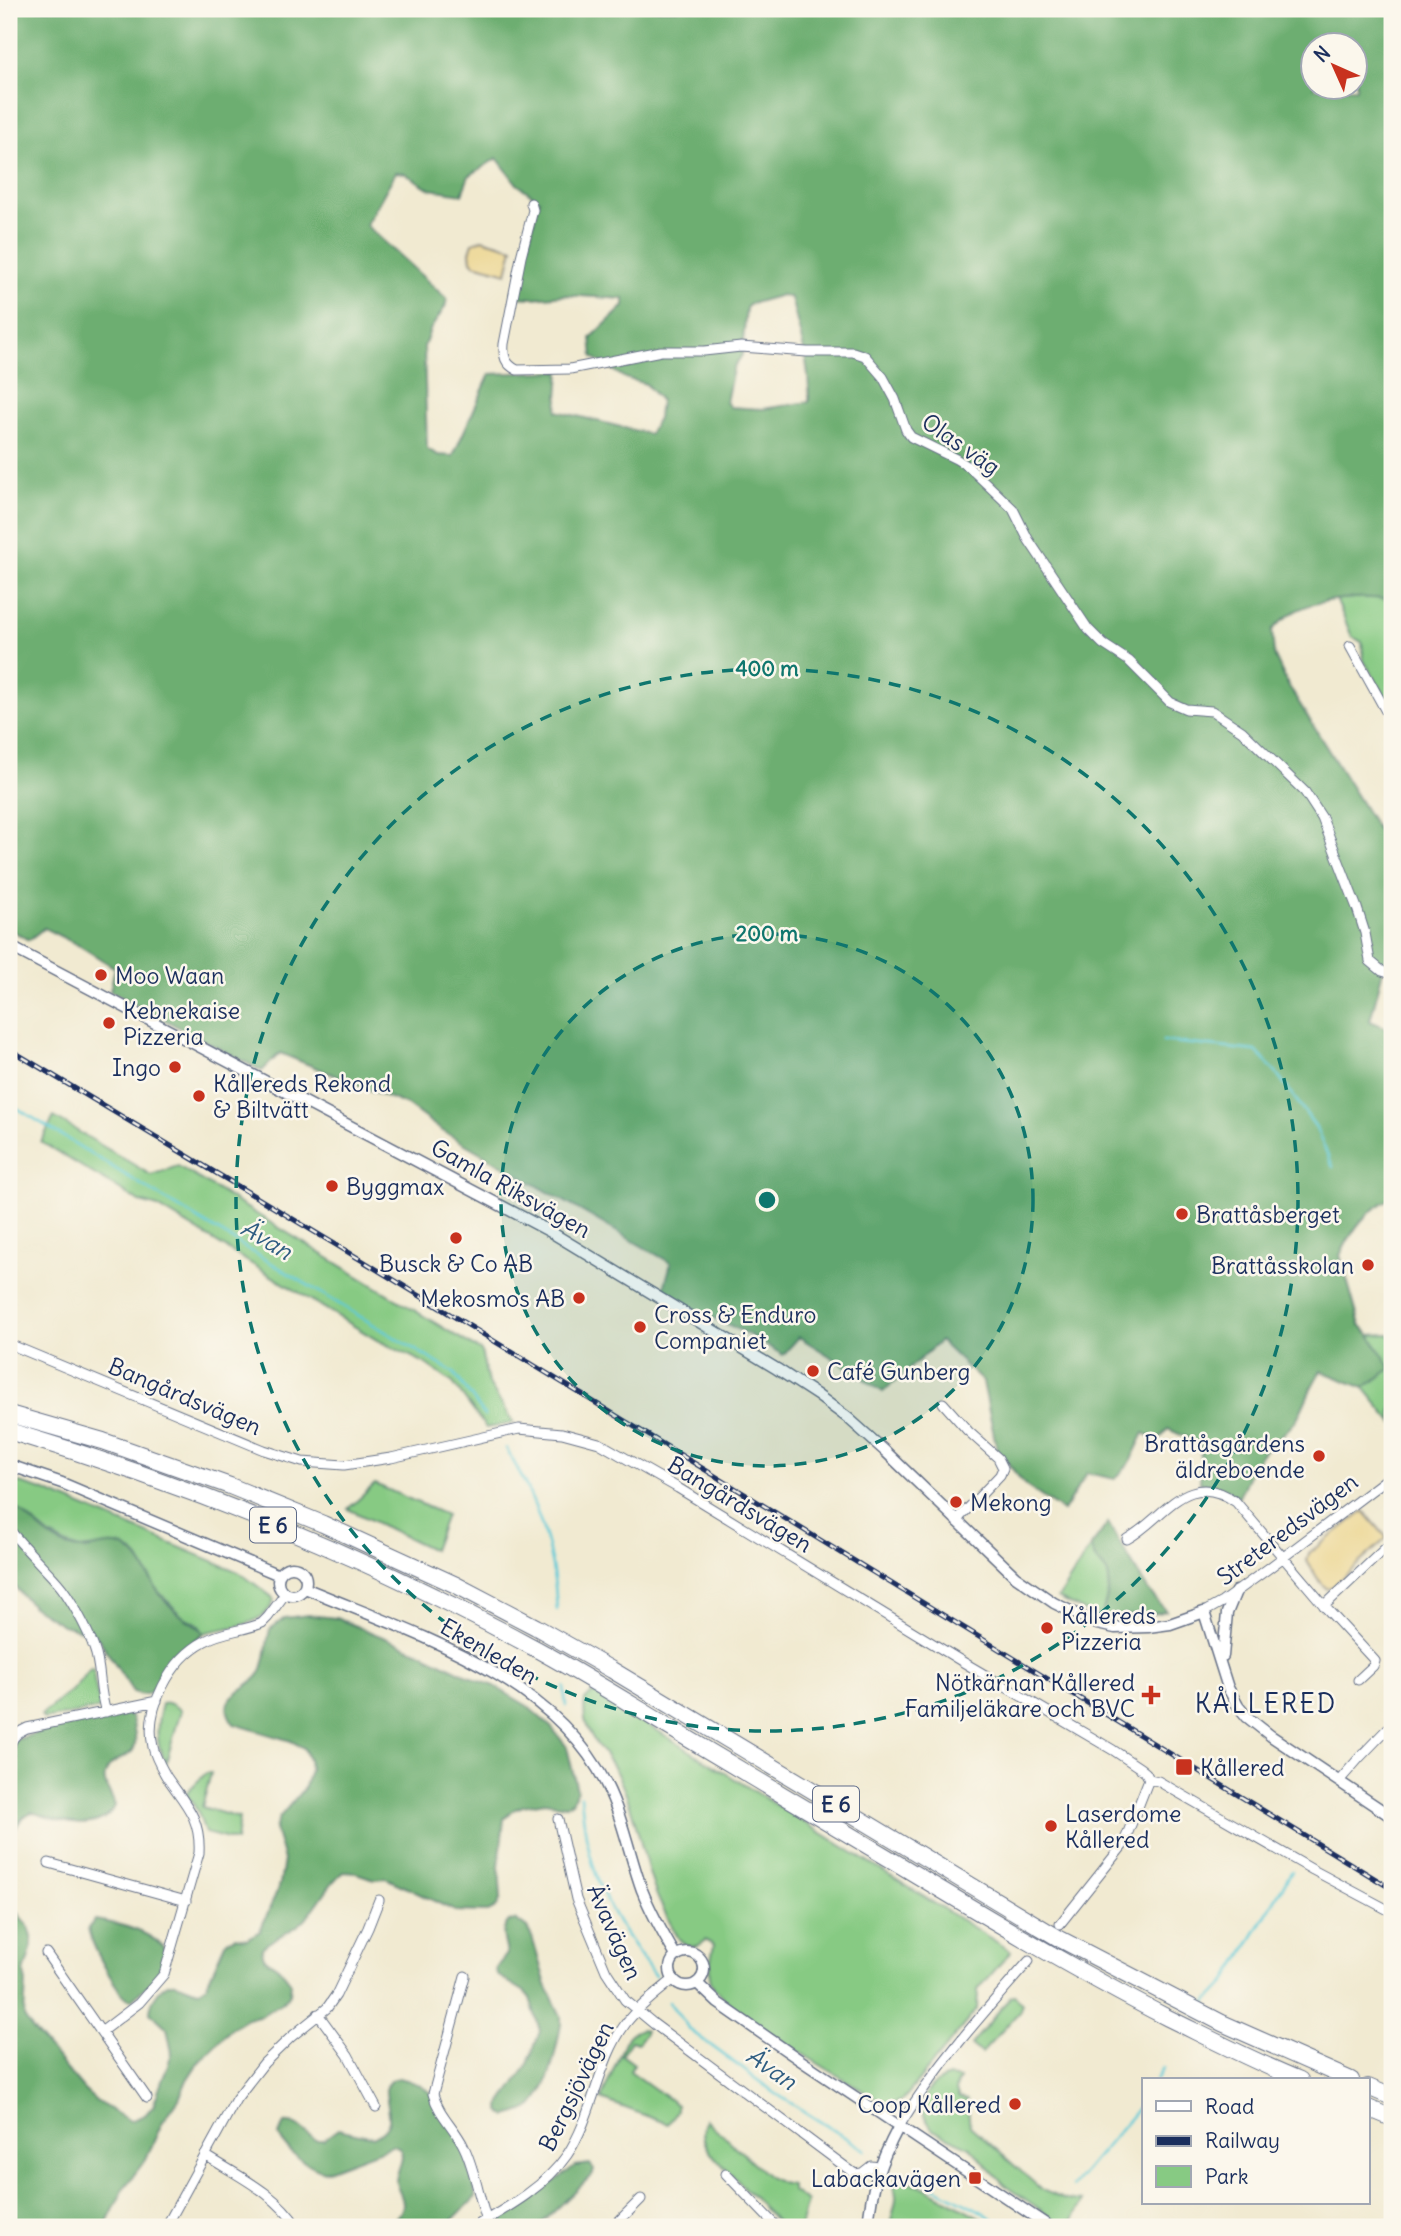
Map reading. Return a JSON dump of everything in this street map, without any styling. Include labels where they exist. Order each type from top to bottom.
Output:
[{"type":"highway","name":"E 6","points":[[9,1404],[230,1486],[323,1524],[479,1597],[612,1670],[1060,1940],[1222,2023],[1347,2078]]},
{"type":"highway","name":"E 6","points":[[9,1414],[103,1441]]},
{"type":"highway","name":"E 6","points":[[9,1431],[220,1503],[327,1547],[459,1609],[603,1688],[977,1913],[1108,1987],[1296,2078]]},
{"type":"highway","points":[[1370,2088],[1392,2097]]},
{"type":"highway","points":[[1370,2109],[1392,2118]]},
{"type":"street","name":"Olas väg","points":[[531,203],[533,210],[520,257],[504,344],[504,358],[510,366],[517,369],[570,369],[661,351],[704,351],[741,347],[853,352],[865,356],[883,377],[911,437],[962,463],[1013,509],[1028,538],[1088,629],[1103,644],[1129,661],[1170,702],[1186,709],[1212,711],[1242,731],[1305,792],[1322,818],[1357,908],[1366,933],[1370,961],[1382,971],[1392,974]]},
{"type":"street","points":[[1350,646],[1392,722]]},
{"type":"street","name":"Gamla Riksvägen","points":[[9,946],[550,1231],[736,1344],[817,1395],[848,1418],[1015,1576],[1054,1603],[1097,1624],[1115,1628],[1170,1624],[1204,1612]]},
{"type":"street","name":"Bangårdsvägen","points":[[9,1344],[264,1450],[302,1462],[344,1465],[391,1458],[519,1429],[562,1433],[599,1443],[678,1488],[1140,1768],[1149,1779],[1158,1781],[1392,1912]]},
{"type":"street","points":[[943,1404],[968,1432],[998,1458],[1003,1468],[1000,1475],[956,1521]]},
{"type":"street","name":"Ekenleden","points":[[9,1465],[62,1483],[279,1575],[285,1569],[298,1568],[306,1579],[305,1588],[469,1659],[510,1683],[566,1729],[594,1762],[606,1782],[620,1816],[648,1906],[676,1956]]},
{"type":"street","name":"Streteredsvägen","points":[[1204,1612],[1283,1558],[1392,1475]]},
{"type":"street","points":[[1128,1539],[1142,1531],[1170,1504],[1185,1494],[1210,1489],[1223,1493],[1236,1502],[1324,1606],[1375,1661],[1373,1667],[1358,1680]]},
{"type":"street","points":[[9,1529],[27,1552],[58,1583],[93,1643],[100,1696],[106,1712]]},
{"type":"street","points":[[1324,1606],[1392,1542]]},
{"type":"street","points":[[279,1575],[278,1584],[285,1594]]},
{"type":"street","points":[[285,1594],[298,1594],[305,1588]]},
{"type":"street","points":[[1222,1665],[1227,1613],[1236,1591]]},
{"type":"street","points":[[101,2032],[139,2003],[164,1974],[199,1853],[198,1829],[188,1805],[159,1764],[152,1745],[153,1717],[157,1701],[171,1674],[189,1652],[206,1640],[262,1623],[285,1594]]},
{"type":"street","points":[[1204,1612],[1234,1699],[1252,1722],[1392,1817]]},
{"type":"street","points":[[9,1755],[9,1744],[15,1735],[27,1728],[157,1701]]},
{"type":"street","points":[[1339,1782],[1392,1724]]},
{"type":"street","points":[[1060,1923],[1123,1845],[1149,1779]]},
{"type":"street","name":"Ävavägen","points":[[558,1819],[570,1879],[584,1922],[606,1970],[625,2000],[855,2174],[862,2173],[871,2166],[879,2167]]},
{"type":"street","points":[[49,1863],[186,1901]]},
{"type":"street","points":[[166,2227],[236,2099],[276,2051],[327,2008],[350,1968],[379,1900]]},
{"type":"street","points":[[685,1952],[699,1957],[704,1970],[697,1983],[685,1986],[674,1979],[670,1973],[670,1965],[676,1956],[685,1952]]},
{"type":"street","points":[[46,1953],[147,2098]]},
{"type":"street","points":[[869,2227],[879,2167],[898,2127],[940,2067],[1029,1961]]},
{"type":"street","points":[[466,1976],[433,2094],[438,2107],[464,2146],[488,2224]]},
{"type":"street","name":"Bergsjövägen","points":[[474,2227],[488,2224],[546,2179],[566,2157],[582,2129],[612,2048],[625,2025],[637,2010],[674,1979]]},
{"type":"street","points":[[697,1983],[738,2017],[1050,2227]]},
{"type":"street","points":[[318,2014],[348,2055],[376,2106]]},
{"type":"street","points":[[205,2155],[276,2201],[287,2211],[296,2227]]},
{"type":"street","points":[[726,2174],[777,2227]]},
{"type":"street","points":[[613,2227],[641,2199]]},
{"type":"green space","points":[[9,9],[1392,9],[1392,601],[1356,598],[1315,604],[1291,614],[1272,630],[1274,655],[1288,685],[1392,853],[1392,935],[1370,1021],[1392,1030],[1392,1197],[1361,1222],[1340,1255],[1360,1325],[1370,1335],[1391,1368],[1364,1388],[1321,1371],[1296,1420],[1259,1458],[1238,1499],[1223,1488],[1200,1483],[1201,1444],[1168,1429],[1159,1440],[1144,1433],[1129,1464],[1115,1479],[1087,1473],[1063,1511],[1026,1486],[997,1450],[983,1382],[940,1341],[883,1392],[799,1337],[783,1355],[746,1333],[663,1292],[671,1263],[441,1130],[407,1105],[280,1053],[262,1071],[110,991],[115,968],[80,946],[44,928],[29,940],[9,929]],"holes":[[[497,158],[517,184],[539,200],[516,297],[565,295],[624,299],[624,306],[591,338],[593,357],[625,378],[646,384],[660,400],[658,418],[649,434],[557,411],[560,371],[490,374],[453,456],[438,455],[427,449],[424,347],[447,299],[366,225],[396,172],[404,173],[430,189],[462,194],[469,176]],[[782,295],[791,298],[801,337],[809,402],[762,409],[730,407],[726,402],[733,369],[742,355],[746,308],[750,304]]]},
{"type":"green space","points":[[1377,597],[1392,601],[1392,707],[1364,661],[1362,642],[1352,637],[1336,599]]},
{"type":"green space","points":[[54,1117],[151,1175],[178,1166],[481,1351],[488,1383],[514,1423],[486,1428],[453,1383],[423,1362],[377,1340],[158,1207],[140,1202],[41,1142]]},
{"type":"green space","points":[[1389,1334],[1392,1339],[1392,1422],[1364,1388],[1390,1368],[1370,1335]]},
{"type":"green space","points":[[9,1480],[43,1490],[239,1572],[274,1601],[269,1610],[253,1621],[204,1633],[197,1623],[182,1616],[158,1591],[139,1559],[131,1551],[119,1545],[79,1549],[50,1536],[9,1502]]},
{"type":"green space","points":[[375,1484],[446,1515],[433,1550],[348,1509]]},
{"type":"green space","points":[[9,1502],[60,1543],[81,1549],[119,1545],[130,1551],[165,1599],[180,1615],[204,1633],[179,1653],[150,1693],[143,1695],[133,1692],[92,1633],[63,1625],[32,1606],[9,1580]]},
{"type":"green space","points":[[1108,1523],[1148,1590],[1166,1611],[1147,1615],[1102,1616],[1109,1581],[1106,1571],[1094,1557],[1091,1546]]},
{"type":"green space","points":[[1091,1546],[1094,1557],[1106,1571],[1109,1581],[1102,1616],[1084,1611],[1058,1598]]},
{"type":"green space","points":[[308,1615],[336,1618],[420,1652],[492,1685],[526,1705],[551,1727],[567,1747],[577,1790],[572,1802],[565,1806],[545,1802],[523,1806],[513,1810],[504,1819],[499,1866],[501,1898],[496,1908],[488,1912],[455,1911],[386,1878],[374,1879],[343,1872],[300,1924],[262,1948],[265,1958],[291,1983],[290,1994],[262,2015],[247,2019],[232,2028],[198,2063],[179,2099],[162,2123],[146,2159],[124,2188],[105,2227],[9,2227],[9,1903],[28,1926],[31,1936],[32,1946],[24,1973],[24,2017],[29,2025],[96,2101],[130,2121],[145,2115],[153,2106],[172,2053],[167,2028],[150,2012],[155,1997],[162,1988],[171,1983],[199,1991],[206,1986],[226,1941],[236,1937],[247,1939],[260,1931],[280,1884],[284,1860],[275,1829],[279,1818],[305,1787],[310,1770],[309,1760],[304,1748],[291,1741],[234,1724],[227,1706],[235,1694],[260,1673],[270,1629],[285,1618]]},
{"type":"green space","points":[[91,1668],[94,1670],[100,1706],[98,1709],[44,1719],[41,1715],[72,1690]]},
{"type":"green space","points":[[597,1693],[1011,1951],[978,1990],[977,2009],[902,2101],[890,2104],[879,2100],[761,2027],[720,1995],[710,1978],[714,1945],[705,1940],[692,1946],[679,1939],[655,1892],[623,1786],[589,1731],[584,1712],[585,1700],[591,1694]]},
{"type":"green space","points":[[169,1703],[181,1710],[166,1763],[158,1742],[158,1727],[162,1704]]},
{"type":"green space","points":[[128,1714],[131,1717],[135,1741],[130,1753],[114,1762],[105,1775],[105,1782],[115,1806],[108,1815],[99,1821],[77,1824],[32,1812],[20,1821],[9,1845],[9,1742],[55,1727]]},
{"type":"green space","points":[[206,1773],[211,1773],[202,1807],[239,1818],[236,1841],[205,1833],[198,1812],[186,1793]]},
{"type":"green space","points":[[95,1920],[125,1926],[145,1934],[167,1953],[156,1978],[131,2000],[112,1979],[94,1945],[88,1928]]},
{"type":"green space","points":[[516,1920],[527,1928],[532,1937],[546,1985],[561,2016],[561,2025],[551,2068],[538,2099],[526,2110],[506,2116],[500,2112],[500,2106],[528,2064],[540,2031],[530,1998],[497,1975],[496,1968],[507,1954],[504,1929],[509,1921]]},
{"type":"green space","points":[[1015,1995],[1022,2004],[1019,2012],[982,2053],[971,2045],[1011,1996]]},
{"type":"green space","points":[[641,2029],[645,2030],[645,2034],[638,2043],[631,2041],[622,2055],[634,2064],[630,2071],[677,2105],[677,2111],[668,2124],[601,2099],[627,2037]]},
{"type":"green space","points":[[950,2077],[960,2079],[956,2093],[959,2098],[967,2100],[970,2126],[1042,2190],[1065,2200],[1083,2201],[1069,2227],[1065,2227],[1005,2185],[970,2147],[933,2130],[920,2107],[931,2088]]},
{"type":"green space","points":[[399,2078],[418,2084],[445,2108],[454,2124],[467,2161],[476,2197],[445,2227],[396,2227],[395,2219],[403,2204],[396,2182],[402,2157],[400,2148],[394,2145],[325,2171],[298,2158],[279,2135],[284,2123],[289,2123],[301,2128],[315,2140],[323,2140],[338,2129],[373,2137],[382,2132],[389,2121],[386,2086],[391,2080]]},
{"type":"green space","points":[[705,2119],[770,2178],[792,2185],[792,2191],[807,2202],[800,2227],[779,2224],[711,2153],[704,2137]]},
{"type":"green space","points":[[590,2164],[594,2170],[593,2174],[538,2227],[500,2227],[507,2214],[575,2166]]},
{"type":"green space","points":[[896,2178],[920,2185],[983,2219],[982,2227],[890,2227],[896,2202]]},
{"type":"sand","points":[[482,239],[513,248],[507,273],[471,261],[473,243]]},
{"type":"sand","points":[[1364,1511],[1387,1538],[1327,1589],[1307,1561],[1309,1553]]},
{"type":"waterway","points":[[1163,1041],[1256,1051],[1278,1075],[1315,1126],[1333,1167]]},
{"type":"waterway","name":"Ävan","points":[[17,1108],[454,1373],[485,1416]]},
{"type":"waterway","name":"Ävan","points":[[506,1448],[527,1487],[542,1526],[552,1566],[557,1610]]},
{"type":"waterway","name":"Ävan","points":[[564,1687],[566,1706]]},
{"type":"waterway","name":"Ävan","points":[[581,1796],[592,1862],[600,1885],[621,1926],[655,1976]]},
{"type":"waterway","points":[[1207,2002],[1226,1982],[1292,1871]]},
{"type":"waterway","name":"Ävan","points":[[669,2002],[690,2030],[775,2093],[865,2150]]},
{"type":"waterway","points":[[1157,2078],[1163,2068]]},
{"type":"waterway","points":[[1072,2187],[1142,2102]]},
{"type":"waterway","name":"Ävan","points":[[907,2173],[1006,2227]]},
{"type":"railway","points":[[9,1049],[363,1261],[1392,1889]]},
{"type":"place","name":"Moo Waan","points":[[101,975]]},
{"type":"place","name":"Kebnekaise Pizzeria","points":[[109,1023]]},
{"type":"place","name":"Ingo","points":[[175,1067]]},
{"type":"place","name":"Kållereds Rekond & Biltvätt","points":[[199,1096]]},
{"type":"place","name":"Byggmax","points":[[332,1186]]},
{"type":"place","name":"Brattåsberget","points":[[1182,1214]]},
{"type":"place","name":"Busck & Co AB","points":[[456,1238]]},
{"type":"place","name":"Brattåsskolan","points":[[1368,1265]]},
{"type":"place","name":"Mekosmos AB","points":[[579,1298]]},
{"type":"place","name":"Cross & Enduro Companiet","points":[[640,1327]]},
{"type":"place","name":"Café Gunberg","points":[[813,1371]]},
{"type":"place","name":"Brattåsgårdens äldreboende","points":[[1319,1456]]},
{"type":"place","name":"Mekong","points":[[956,1502]]},
{"type":"place","name":"Kållereds Pizzeria","points":[[1047,1628]]},
{"type":"place","name":"Nötkärnan Kållered Familjeläkare och BVC","points":[[1151,1695]]},
{"type":"place","name":"Kållered","points":[[1184,1767]]},
{"type":"place","name":"Laserdome Kållered","points":[[1051,1826]]},
{"type":"place","name":"Coop Kållered","points":[[1015,2104]]},
{"type":"place","name":"Labackavägen","points":[[975,2178]]},
{"type":"district","name":"KÅLLERED","points":[[1266,1703]]}]
